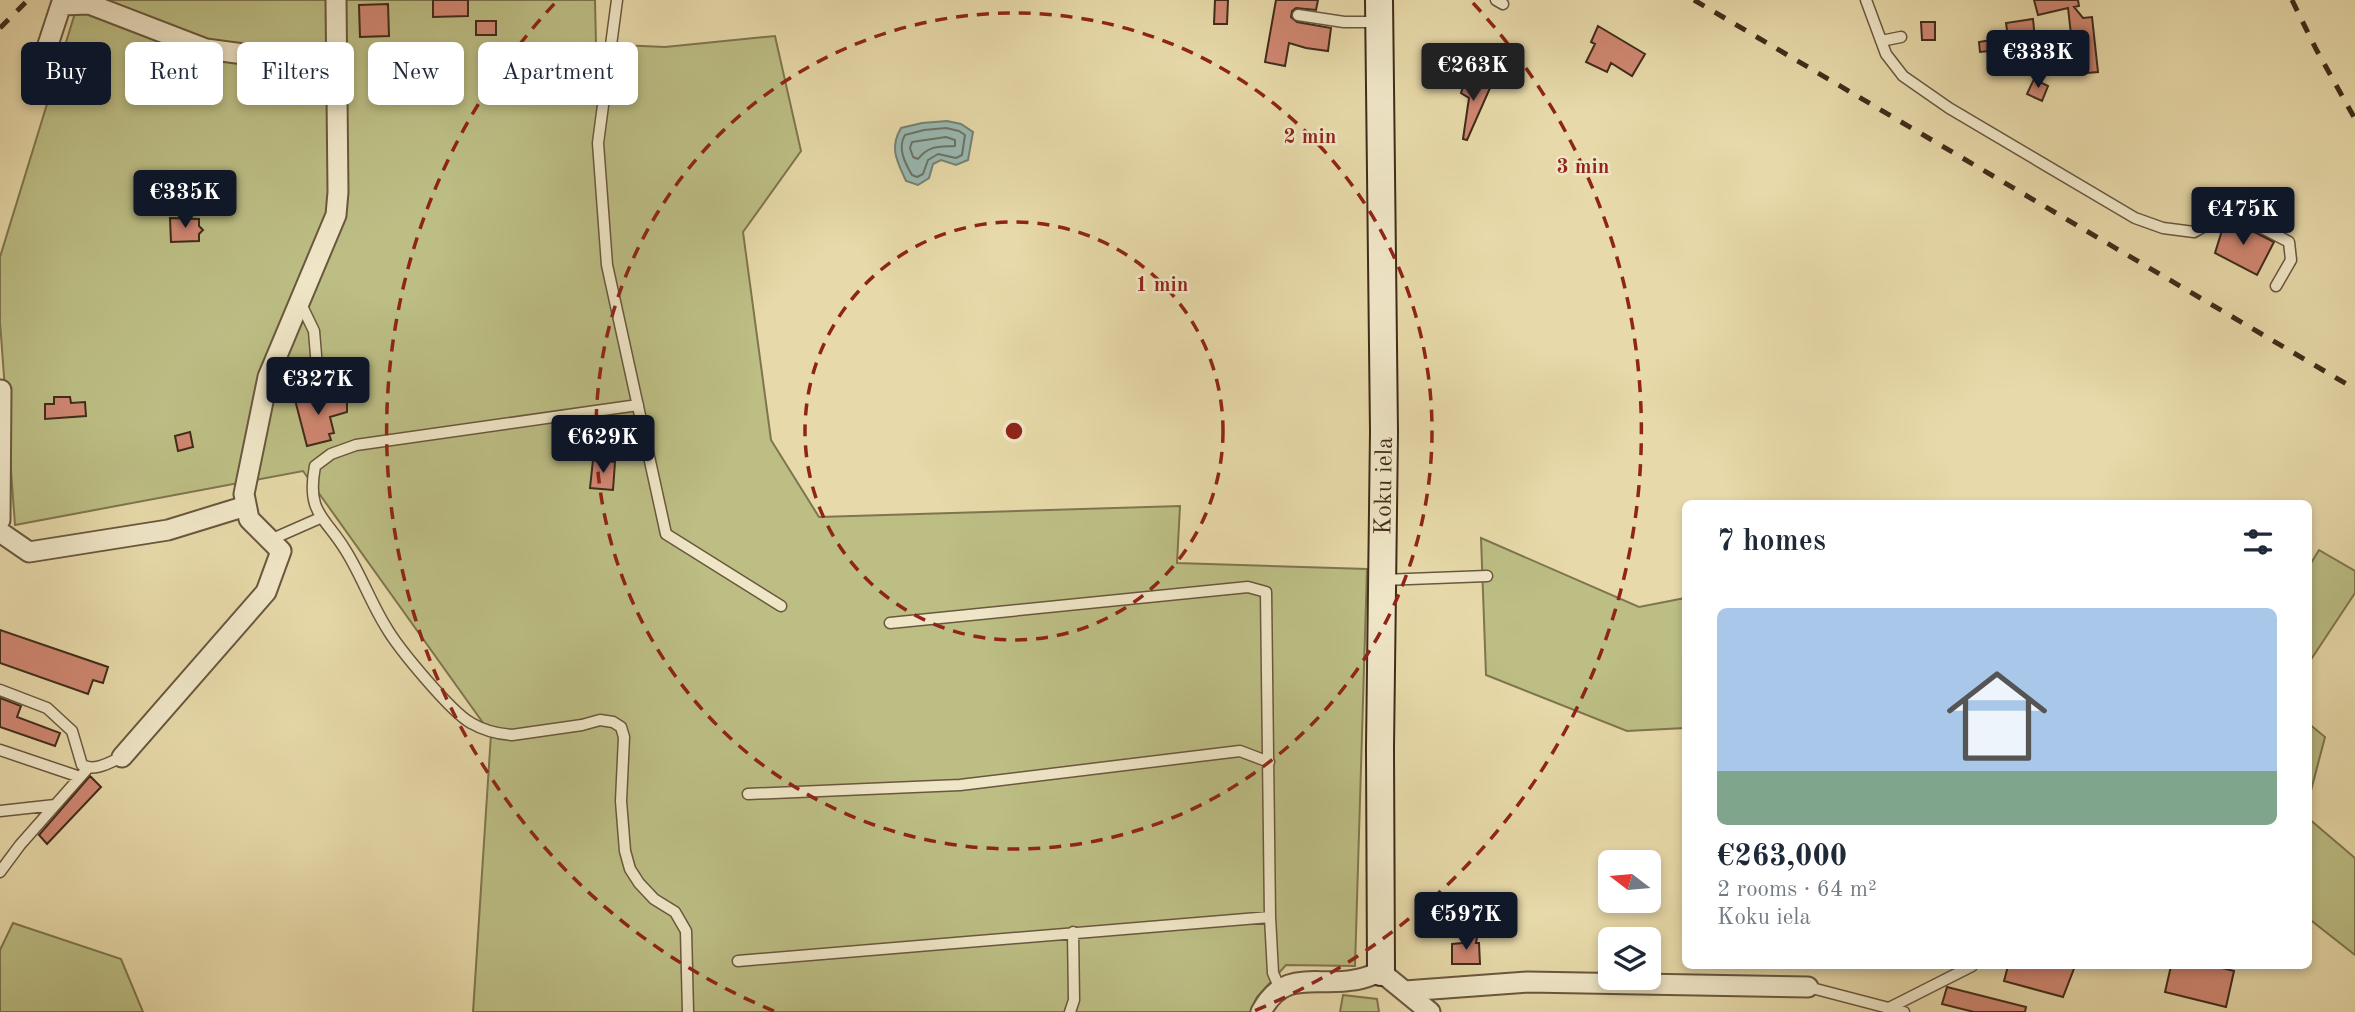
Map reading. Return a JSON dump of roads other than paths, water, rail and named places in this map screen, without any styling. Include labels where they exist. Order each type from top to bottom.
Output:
[{"type":"street","points":[[335,0],[336,42]]},
{"type":"street","points":[[49,42],[61,5],[89,4],[206,49],[237,53]]},
{"type":"street","name":"Koku iela","points":[[1380,11],[1384,432],[1381,972]]},
{"type":"street","points":[[122,757],[266,592],[281,551],[249,519],[244,494],[268,376],[336,215],[337,105]]},
{"type":"street","points":[[0,520],[1,390]]},
{"type":"street","points":[[0,532],[29,552],[168,530],[246,506]]},
{"type":"street","points":[[1261,1012],[1268,999],[1280,989],[1304,980],[1353,981],[1381,972],[1430,1012]]},
{"type":"street","points":[[1405,991],[1528,982],[1808,987]]},
{"type":"lane","points":[[617,0],[598,143],[607,265],[666,534],[781,606]]},
{"type":"lane","points":[[1866,0],[1886,54],[1903,76],[1949,108],[2135,218],[2163,228],[2194,232],[2222,216],[2236,214],[2289,242],[2291,260],[2276,286]]},
{"type":"lane","points":[[1298,15],[1344,22],[1380,11]]},
{"type":"lane","points":[[1881,41],[1901,37]]},
{"type":"lane","points":[[300,301],[314,331],[318,380]]},
{"type":"lane","points":[[638,405],[356,445],[331,454],[316,466],[311,488],[320,518],[346,550],[386,629],[442,698],[470,723],[500,734],[512,735],[600,720],[621,726],[624,737],[621,801],[625,851],[630,869],[639,883],[654,899],[675,912],[686,931],[688,1012]]},
{"type":"lane","points":[[270,540],[320,518]]},
{"type":"lane","points":[[1382,580],[1487,576]]},
{"type":"lane","points":[[890,623],[1248,587],[1266,592],[1270,916],[1273,973],[1280,989]]},
{"type":"lane","points":[[0,690],[47,708],[72,731],[82,765],[96,768],[122,757]]},
{"type":"lane","points":[[0,750],[80,777]]},
{"type":"lane","points":[[748,794],[960,785],[1240,751],[1269,762]]},
{"type":"lane","points":[[0,872],[88,768]]},
{"type":"lane","points":[[0,811],[55,805]]},
{"type":"lane","points":[[738,961],[1270,916]]},
{"type":"lane","points":[[1069,1012],[1074,1000],[1073,932]]},
{"type":"lane","points":[[1889,1008],[1966,969]]},
{"type":"lane","points":[[1808,987],[1904,1012]]},
{"type":"water","points":[[947,121],[961,124],[973,132],[968,160],[956,165],[941,160],[933,164],[929,178],[918,185],[906,181],[897,161],[895,148],[901,128]]},
{"type":"railway","points":[[0,28],[28,0]]},
{"type":"railway","points":[[1694,0],[2355,389]]},
{"type":"railway","points":[[2292,0],[2355,119]]}]
